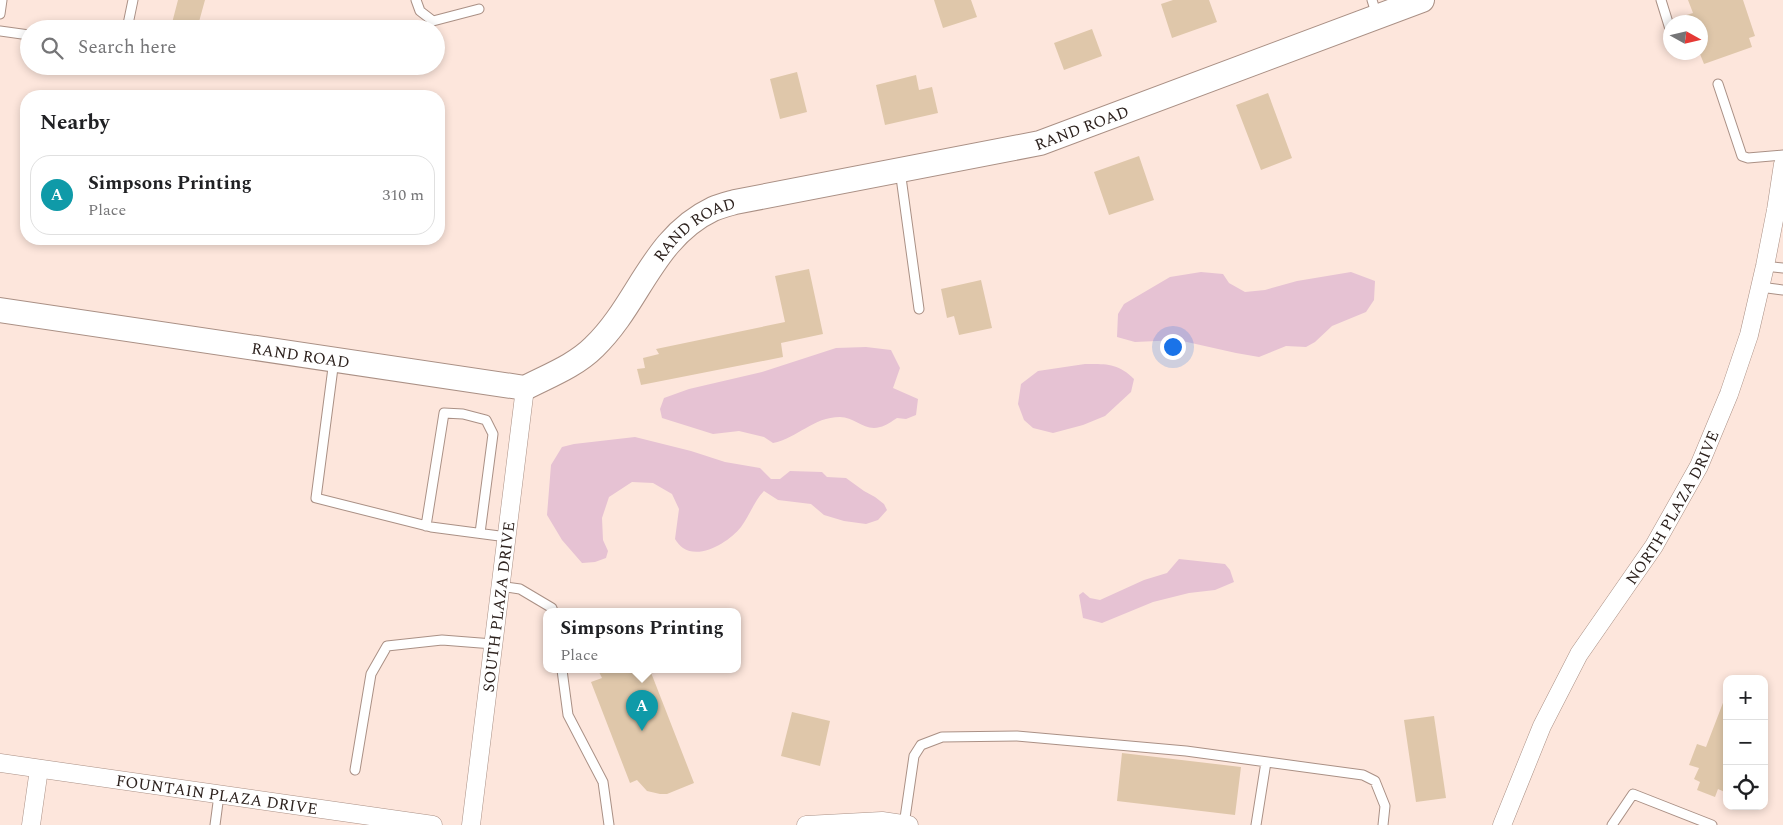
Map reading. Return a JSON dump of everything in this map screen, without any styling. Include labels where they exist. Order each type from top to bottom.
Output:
[{"type":"street","name":"RAND ROAD","points":[[0,310],[525,388],[571,364],[593,348],[610,330],[657,257],[674,238],[713,209],[735,202],[1040,143],[1375,8],[1422,0]]},
{"type":"street","name":"NORTH PLAZA DRIVE","points":[[1502,825],[1542,726],[1579,654],[1654,546],[1699,466],[1729,394],[1749,335],[1765,266],[1783,164]]},
{"type":"street","name":"SOUTH PLAZA DRIVE","points":[[471,825],[525,388]]},
{"type":"street","name":"FOUNTAIN PLAZA DRIVE","points":[[0,763],[433,825]]},
{"type":"street","points":[[31,825],[39,769]]},
{"type":"street","points":[[806,825],[882,821],[909,825]]},
{"type":"lane","points":[[0,14],[2,0]]},
{"type":"lane","points":[[130,20],[133,0]]},
{"type":"lane","points":[[416,0],[420,11],[433,20],[479,9]]},
{"type":"lane","points":[[1661,0],[1666,15]]},
{"type":"lane","points":[[0,31],[20,34]]},
{"type":"lane","points":[[1718,84],[1742,156],[1748,158],[1783,155]]},
{"type":"lane","points":[[900,170],[919,309]]},
{"type":"lane","points":[[1765,266],[1783,268]]},
{"type":"lane","points":[[1760,287],[1783,290]]},
{"type":"lane","points":[[334,360],[316,498],[426,526],[506,537]]},
{"type":"lane","points":[[426,526],[444,413],[463,414],[486,420],[493,434],[480,533]]},
{"type":"lane","points":[[500,586],[520,589],[552,608]]},
{"type":"lane","points":[[355,770],[371,674],[387,646],[442,640],[493,644]]},
{"type":"lane","points":[[562,673],[568,715],[603,782],[609,825]]},
{"type":"lane","points":[[904,825],[914,756],[921,745],[942,738],[1017,736],[1186,751],[1363,776],[1375,782],[1384,806],[1383,825]]},
{"type":"lane","points":[[1256,825],[1266,762]]},
{"type":"lane","points":[[1612,825],[1633,794],[1712,825]]},
{"type":"lane","points":[[215,825],[219,795]]},
{"type":"shaded area","points":[[1201,272],[1223,274],[1229,283],[1245,292],[1265,290],[1297,281],[1351,272],[1375,281],[1374,300],[1366,312],[1332,326],[1315,342],[1306,347],[1286,346],[1259,357],[1178,340],[1135,342],[1117,337],[1118,314],[1124,304],[1170,277]]},
{"type":"shaded area","points":[[866,347],[891,350],[900,368],[893,388],[918,399],[916,415],[906,419],[897,418],[884,426],[875,428],[870,428],[850,419],[830,418],[773,443],[764,437],[739,431],[713,434],[662,418],[660,409],[664,398],[689,389],[762,372],[836,348]]},
{"type":"shaded area","points":[[1085,364],[1106,365],[1123,370],[1134,379],[1131,392],[1105,416],[1083,425],[1053,433],[1033,428],[1024,420],[1018,404],[1021,384],[1038,371]]},
{"type":"shaded area","points":[[635,437],[725,462],[760,468],[771,479],[780,479],[790,471],[822,472],[827,477],[846,478],[884,504],[887,510],[878,520],[866,524],[844,521],[824,515],[811,504],[778,500],[764,491],[757,499],[741,527],[730,538],[715,547],[698,552],[682,547],[675,539],[679,509],[672,494],[653,483],[632,482],[609,497],[602,518],[603,540],[608,551],[606,558],[595,562],[582,563],[562,540],[547,515],[551,465],[562,447]]},
{"type":"shaded area","points":[[1179,559],[1225,564],[1230,570],[1234,582],[1215,590],[1189,593],[1153,602],[1102,623],[1083,618],[1079,595],[1083,592],[1090,598],[1100,600],[1144,580],[1167,573]]},
{"type":"building","points":[[178,0],[205,0],[199,20],[173,20]]},
{"type":"building","points":[[934,0],[971,0],[977,17],[943,28]]},
{"type":"building","points":[[1173,0],[1209,0],[1217,22],[1172,38],[1161,4]]},
{"type":"building","points":[[1688,0],[1743,0],[1755,36],[1749,38],[1752,47],[1704,64],[1702,60],[1708,60],[1708,15],[1687,15],[1693,13]]},
{"type":"building","points":[[1092,29],[1102,56],[1064,70],[1054,43]]},
{"type":"building","points":[[797,72],[807,112],[780,119],[770,79]]},
{"type":"building","points":[[916,75],[919,90],[932,87],[938,113],[885,125],[876,85]]},
{"type":"building","points":[[1268,93],[1292,158],[1261,170],[1236,105]]},
{"type":"building","points":[[1139,156],[1154,200],[1109,215],[1094,172]]},
{"type":"building","points":[[809,269],[823,334],[781,343],[783,357],[641,385],[637,369],[645,368],[643,358],[659,354],[656,349],[785,322],[775,276]]},
{"type":"building","points":[[981,280],[992,328],[959,335],[954,316],[947,318],[941,289]]},
{"type":"building","points":[[600,673],[651,673],[694,783],[667,794],[660,794],[647,791],[637,780],[630,783],[591,682],[602,678]]},
{"type":"building","points":[[1723,703],[1723,791],[1718,789],[1715,797],[1697,790],[1700,782],[1694,779],[1699,768],[1689,765],[1697,744],[1706,747]]},
{"type":"building","points":[[792,712],[830,721],[820,766],[781,756]]},
{"type":"building","points":[[1434,716],[1446,798],[1416,802],[1404,720]]},
{"type":"building","points":[[1122,753],[1241,767],[1235,815],[1117,801]]},
{"type":"place","name":"Simpsons Printing","points":[[642,731]]}]
